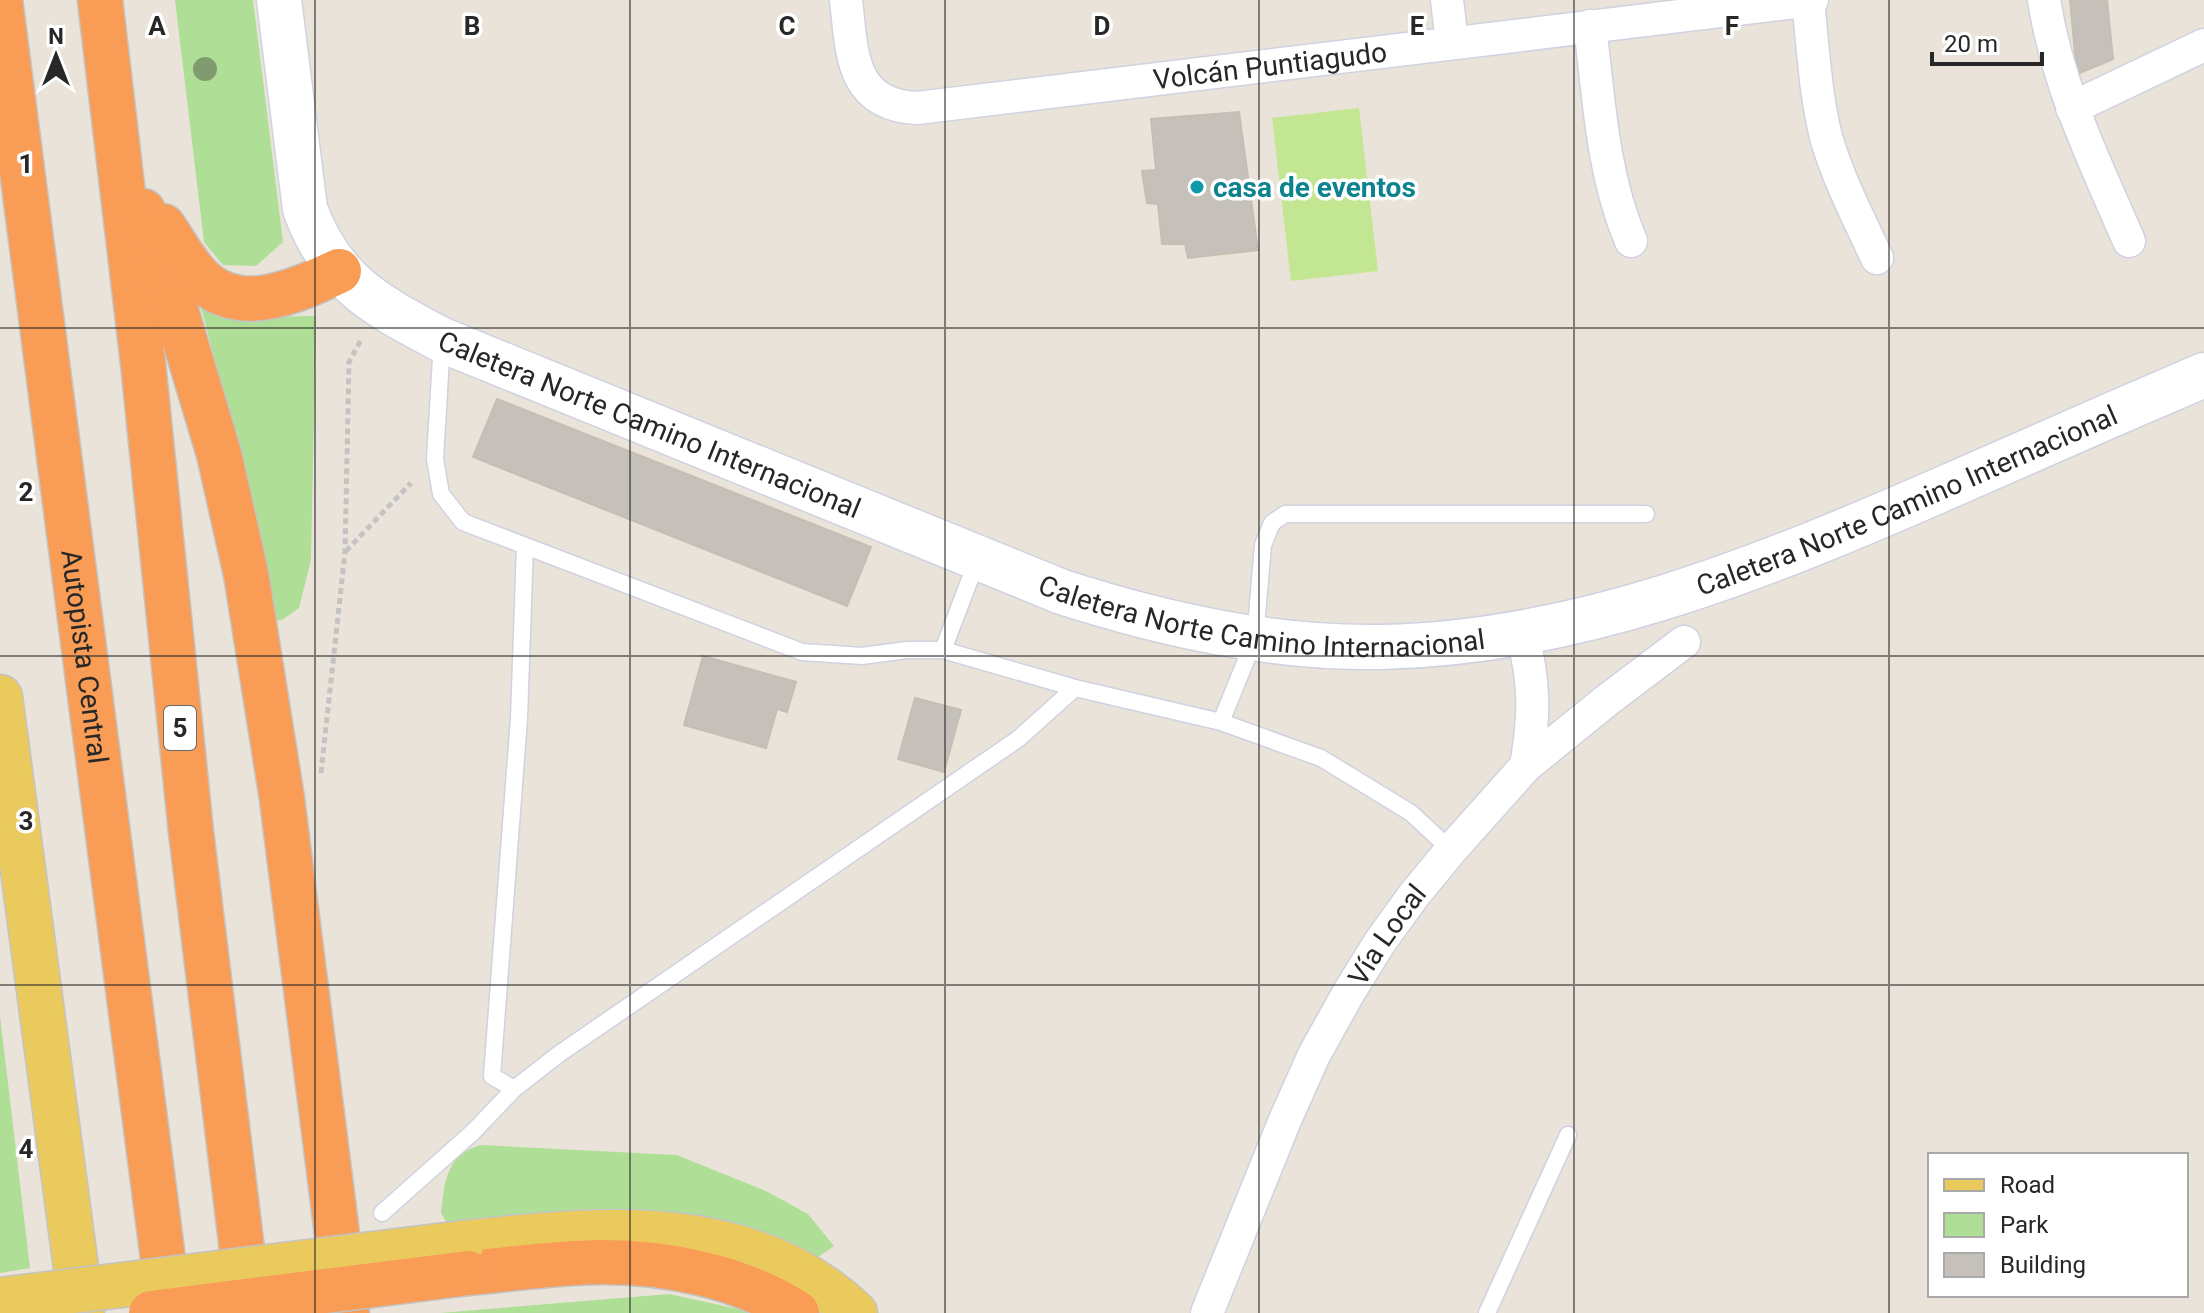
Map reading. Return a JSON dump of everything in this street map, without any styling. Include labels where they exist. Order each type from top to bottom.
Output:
[{"type":"highway","name":"Autopista Central","points":[[0,0],[170,1313]]},
{"type":"highway","name":"5","points":[[100,0],[143,363],[191,832],[250,1313]]},
{"type":"highway","points":[[117,141],[162,224],[199,277],[213,289],[226,296],[254,299],[310,285],[339,271]]},
{"type":"highway","points":[[117,141],[164,271],[207,410],[234,513],[246,574],[282,799],[347,1313]]},
{"type":"highway","points":[[151,1313],[465,1258],[602,1262],[676,1269],[754,1291],[797,1313]]},
{"type":"main road","points":[[0,697],[82,1313]]},
{"type":"main road","points":[[0,1300],[465,1258],[519,1237],[627,1232],[679,1235],[753,1251],[816,1282],[855,1313]]},
{"type":"street","name":"Caletera Norte Camino Internacional","points":[[279,0],[305,209],[325,252],[339,271],[370,299],[442,340],[1062,592],[1159,620],[1255,638],[1379,647],[1470,641],[1522,633],[1633,607],[1753,568],[1869,521],[2204,375]]},
{"type":"street","name":"Volcán Puntiagudo","points":[[846,0],[856,69],[862,81],[885,102],[917,108],[1810,0]]},
{"type":"street","points":[[1447,0],[1452,42]]},
{"type":"street","points":[[1810,0],[1820,107],[1827,138],[1844,187],[1877,258]]},
{"type":"street","points":[[2044,0],[2055,53],[2072,108],[2129,241]]},
{"type":"street","points":[[1590,26],[1608,173],[1621,219],[1631,241]]},
{"type":"street","points":[[2072,108],[2204,45]]},
{"type":"street","points":[[1522,633],[1534,696],[1533,732],[1526,766]]},
{"type":"street","name":"Vía Local","points":[[1207,1313],[1314,1055],[1380,942],[1451,850],[1526,766],[1684,642]]},
{"type":"lane","points":[[442,340],[435,459],[441,494],[463,522],[802,652],[862,656],[907,650],[943,650],[1075,688],[1221,722],[1321,758],[1411,813],[1451,850]]},
{"type":"lane","points":[[1221,722],[1255,638],[1263,545],[1272,523],[1285,514],[1646,514]]},
{"type":"lane","points":[[514,1089],[492,1076],[519,718],[525,546]]},
{"type":"lane","points":[[943,650],[978,558]]},
{"type":"lane","points":[[382,1213],[473,1132],[514,1089],[559,1054],[1018,739],[1075,688]]},
{"type":"lane","points":[[1487,1313],[1568,1135]]},
{"type":"path","points":[[320,785],[345,552],[349,362],[359,341],[393,314]]},
{"type":"path","points":[[345,552],[435,459]]},
{"type":"green space","points":[[175,0],[253,0],[283,242],[256,266],[223,265],[204,242]]},
{"type":"green space","points":[[1359,108],[1378,271],[1291,281],[1272,118]]},
{"type":"green space","points":[[200,303],[251,317],[316,316],[311,560],[299,608],[282,620],[274,620],[258,525]]},
{"type":"green space","points":[[0,1016],[30,1268],[0,1273]]},
{"type":"green space","points":[[481,1145],[677,1155],[766,1191],[808,1214],[834,1246],[814,1260],[453,1233],[441,1213],[449,1170],[461,1155]]},
{"type":"green space","points":[[669,1294],[749,1313],[440,1313]]},
{"type":"building","points":[[2070,0],[2107,0],[2113,59],[2077,74]]},
{"type":"building","name":"casa de eventos","points":[[1239,112],[1258,250],[1188,258],[1185,244],[1162,244],[1158,204],[1147,203],[1142,171],[1156,170],[1151,119]]},
{"type":"building","points":[[497,399],[871,547],[847,606],[473,457]]},
{"type":"building","points":[[703,656],[796,682],[787,712],[777,709],[766,748],[684,725]]},
{"type":"building","points":[[915,698],[961,710],[944,772],[898,759]]},
{"type":"place","name":"casa de eventos","points":[[1197,187]]}]
